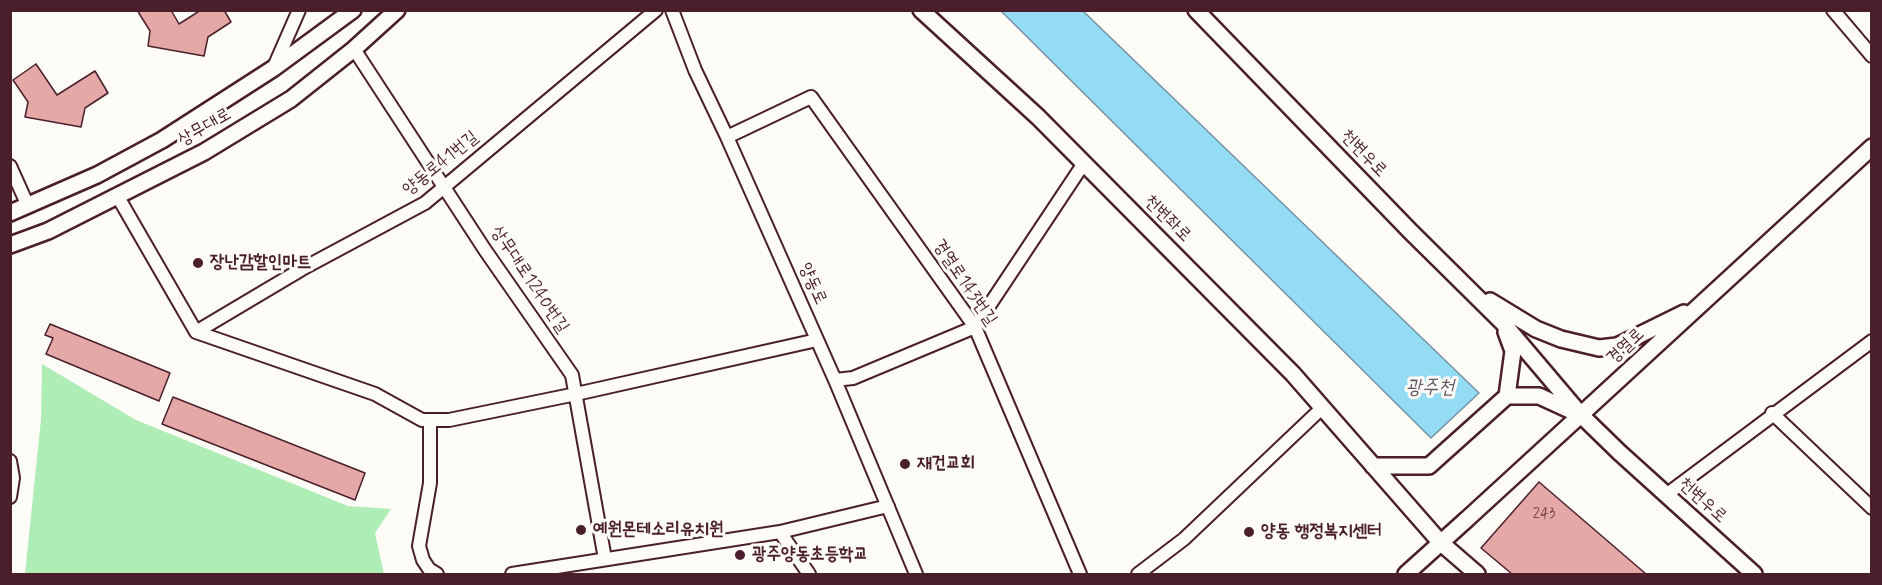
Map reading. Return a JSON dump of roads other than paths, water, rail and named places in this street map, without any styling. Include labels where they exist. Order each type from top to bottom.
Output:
[{"type":"street","points":[[274,68],[299,10]]},
{"type":"street","name":"상무대로","points":[[10,213],[97,175],[162,140],[274,68],[352,10]]},
{"type":"street","name":"상무대로","points":[[10,245],[48,231],[204,152],[291,99],[354,49],[397,10]]},
{"type":"street","name":"양동로41번길","points":[[196,332],[302,268],[406,215],[446,187],[656,10]]},
{"type":"street","name":"양동로","points":[[672,10],[695,70],[727,136],[835,380],[916,574]]},
{"type":"street","name":"천변좌로","points":[[921,10],[1038,117],[1293,374],[1440,542],[1477,574]]},
{"type":"street","name":"천변우로","points":[[1196,10],[1503,323],[1581,415],[1754,574]]},
{"type":"street","points":[[1833,10],[1872,56]]},
{"type":"street","name":"상무대로1240번길","points":[[354,49],[485,250],[572,375],[605,559]]},
{"type":"street","name":"경열로143번길","points":[[727,136],[811,97],[975,327],[1080,574]]},
{"type":"street","name":"경열로","points":[[1406,574],[1872,147]]},
{"type":"street","points":[[835,380],[853,378],[975,327],[1084,163]]},
{"type":"street","points":[[10,166],[28,206]]},
{"type":"street","points":[[118,197],[196,332],[375,394],[422,420],[449,420],[817,340]]},
{"type":"street","points":[[1466,286],[1536,329],[1561,339],[1599,348],[1617,346],[1700,305]]},
{"type":"street","name":"천변우로","points":[[1503,323],[1513,351],[1507,396]]},
{"type":"street","points":[[1666,495],[1772,413],[1872,341]]},
{"type":"street","points":[[1373,466],[1429,466],[1507,396],[1539,396],[1581,415]]},
{"type":"street","points":[[1138,574],[1184,539],[1322,408]]},
{"type":"street","points":[[1772,413],[1872,508]]},
{"type":"street","points":[[430,421],[430,483],[419,546],[423,560],[436,574]]},
{"type":"street","points":[[10,461],[13,478],[10,498]]},
{"type":"street","points":[[512,574],[780,532],[888,506]]},
{"type":"street","points":[[780,532],[809,574]]},
{"type":"water","name":"광주천","points":[[1001,11],[1083,11],[1479,393],[1431,438]]},
{"type":"place","name":"장난감할인마트","points":[[198,263]]},
{"type":"place","name":"재건교회","points":[[905,464]]},
{"type":"place","name":"예원몬테소리유치원","points":[[581,530]]},
{"type":"place","name":"양동 행정복지센터","points":[[1249,532]]},
{"type":"place","name":"광주양동초등학교","points":[[740,555]]}]
